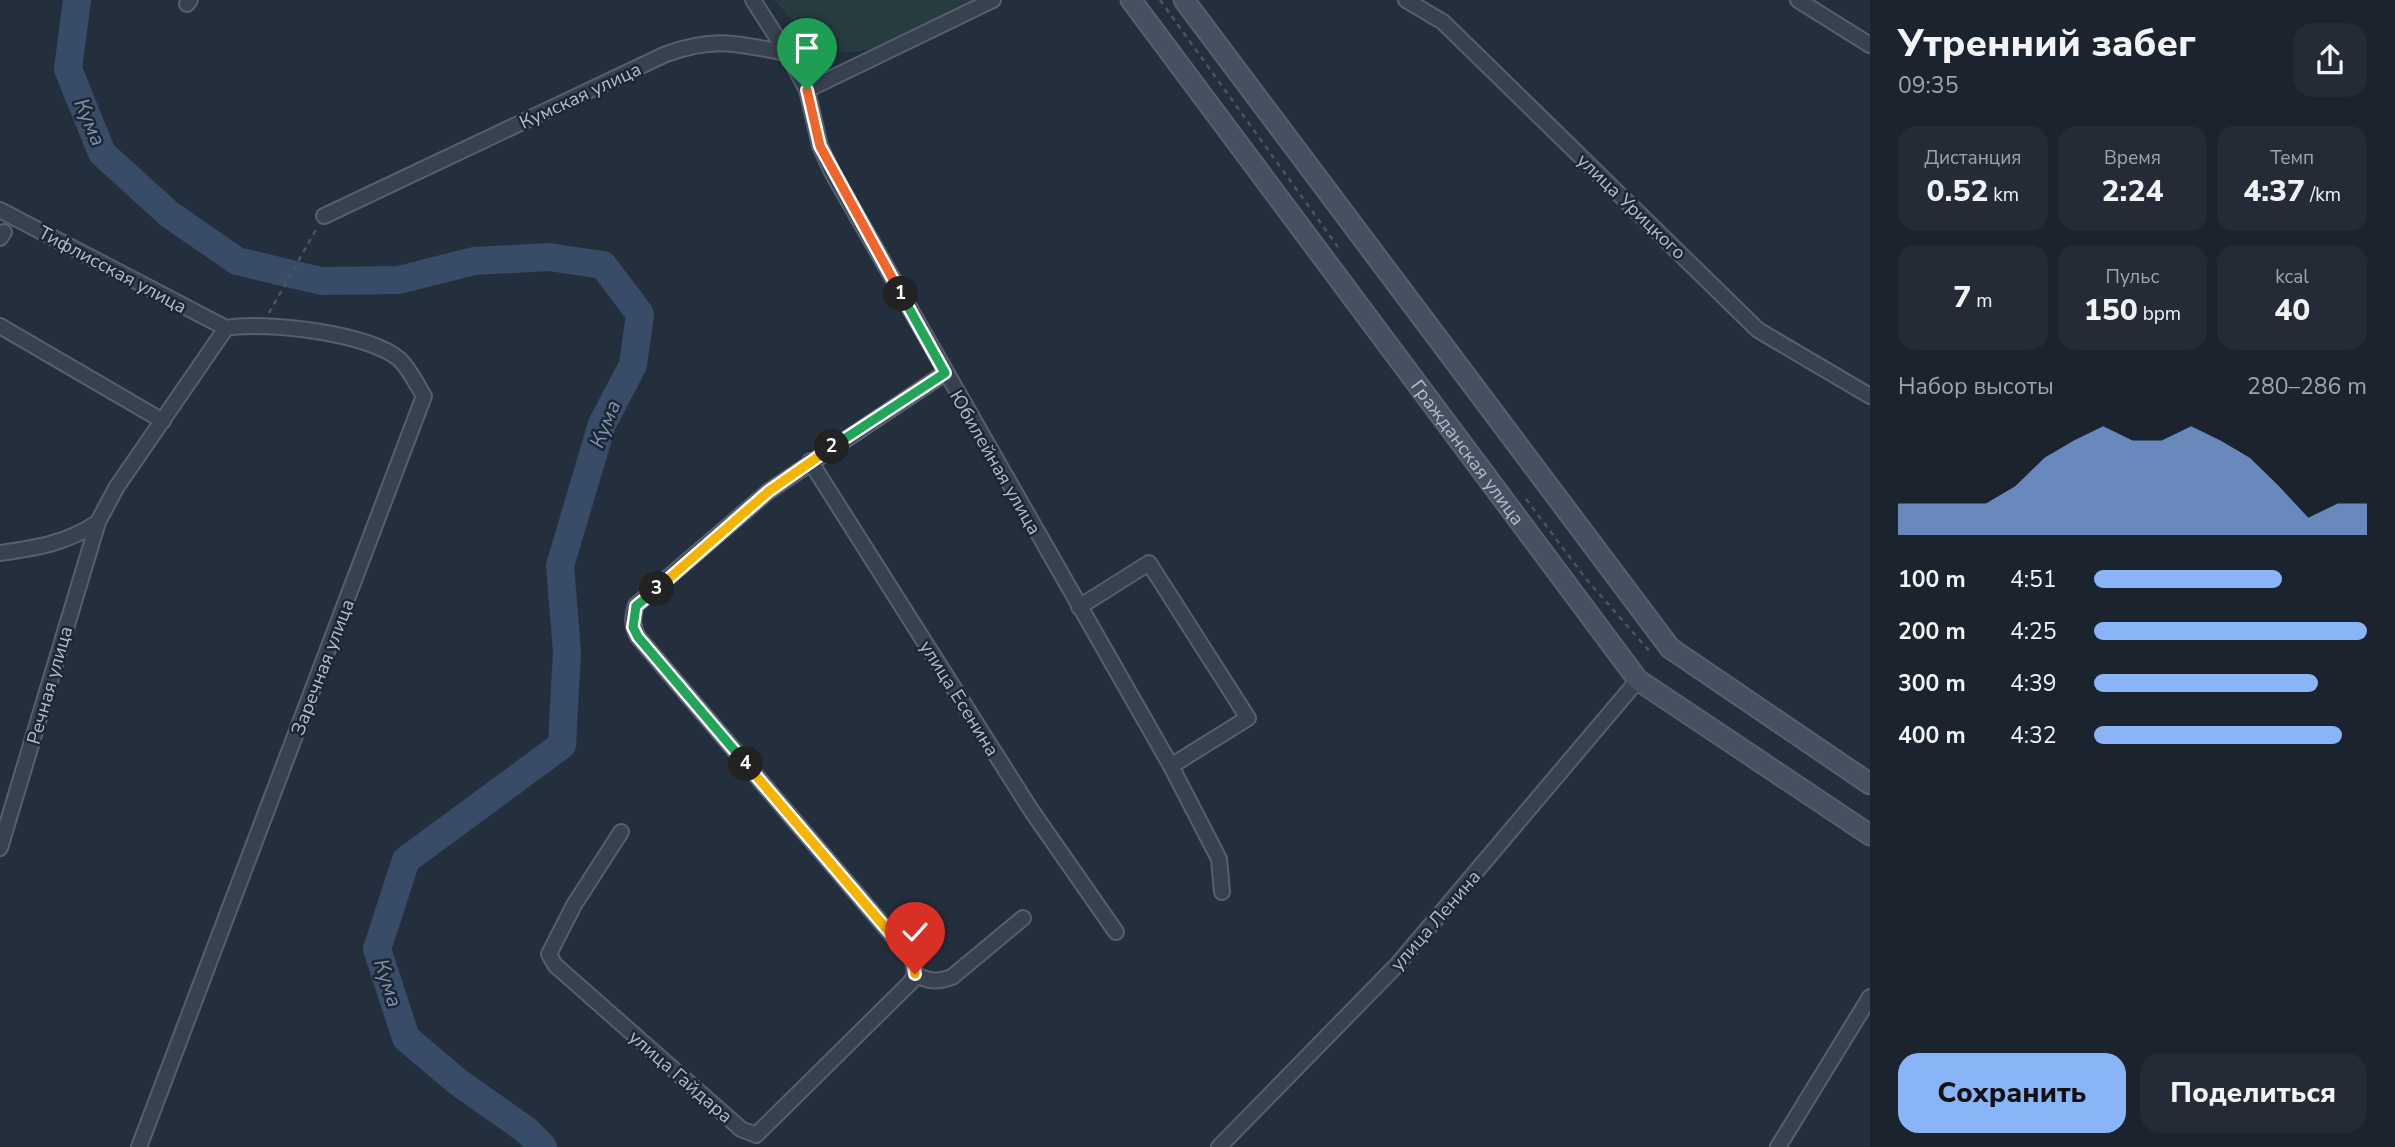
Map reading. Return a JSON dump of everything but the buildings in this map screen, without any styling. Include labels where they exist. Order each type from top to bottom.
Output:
[{"type":"street","points":[[753,0],[787,53]]},
{"type":"street","points":[[807,90],[993,0]]},
{"type":"street","name":"Гражданская улица","points":[[1131,0],[1638,680],[1870,835]]},
{"type":"street","points":[[1184,0],[1670,648],[1870,784]]},
{"type":"street","name":"улица Урицкого","points":[[1406,0],[1443,22],[1758,330],[1870,396]]},
{"type":"street","points":[[1798,0],[1870,45]]},
{"type":"street","name":"Кумская улица","points":[[324,216],[666,54],[697,43],[726,42],[787,53]]},
{"type":"street","name":"Юбилейная улица","points":[[787,53],[807,90],[820,146],[832,172],[1171,766],[1219,859],[1222,892]]},
{"type":"street","name":"Тифлисская улица","points":[[0,210],[226,328]]},
{"type":"street","name":"Заречная улица","points":[[139,1147],[424,396],[401,360],[370,342],[262,325],[226,328]]},
{"type":"street","points":[[0,326],[163,421]]},
{"type":"street","name":"Речная улица","points":[[0,848],[98,522],[116,488],[226,328]]},
{"type":"street","points":[[945,373],[769,491],[636,606],[633,627],[638,637],[913,960],[915,974],[925,980],[942,981],[952,977],[1023,918]]},
{"type":"street","name":"улица Есенина","points":[[810,461],[1031,810],[1116,932]]},
{"type":"street","points":[[0,553],[44,547],[78,536],[98,522]]},
{"type":"street","points":[[1079,607],[1149,563],[1248,718],[1171,766]]},
{"type":"street","name":"улица Ленина","points":[[1219,1147],[1397,965],[1638,680]]},
{"type":"street","name":"улица Гайдара","points":[[621,832],[574,905],[549,954],[555,965],[741,1129],[756,1135],[766,1129],[915,974]]},
{"type":"street","points":[[1778,1147],[1870,997]]},
{"type":"path","points":[[262,325],[324,216]]},
{"type":"green space","points":[[775,0],[985,0],[909,36],[866,50],[848,52],[832,49],[815,40]]},
{"type":"waterway","name":"Кума","points":[[77,0],[68,69],[102,153],[169,214],[237,261],[321,281],[399,280],[474,261],[549,257],[603,265],[640,314],[633,365],[602,424],[560,566],[567,652],[562,745],[406,860],[377,949],[406,1038],[458,1082],[526,1130],[543,1147]]},
{"type":"route","points":[[807,90],[820,146],[832,172],[945,373],[769,491],[636,606],[633,627],[638,637],[913,960],[915,974]]}]
